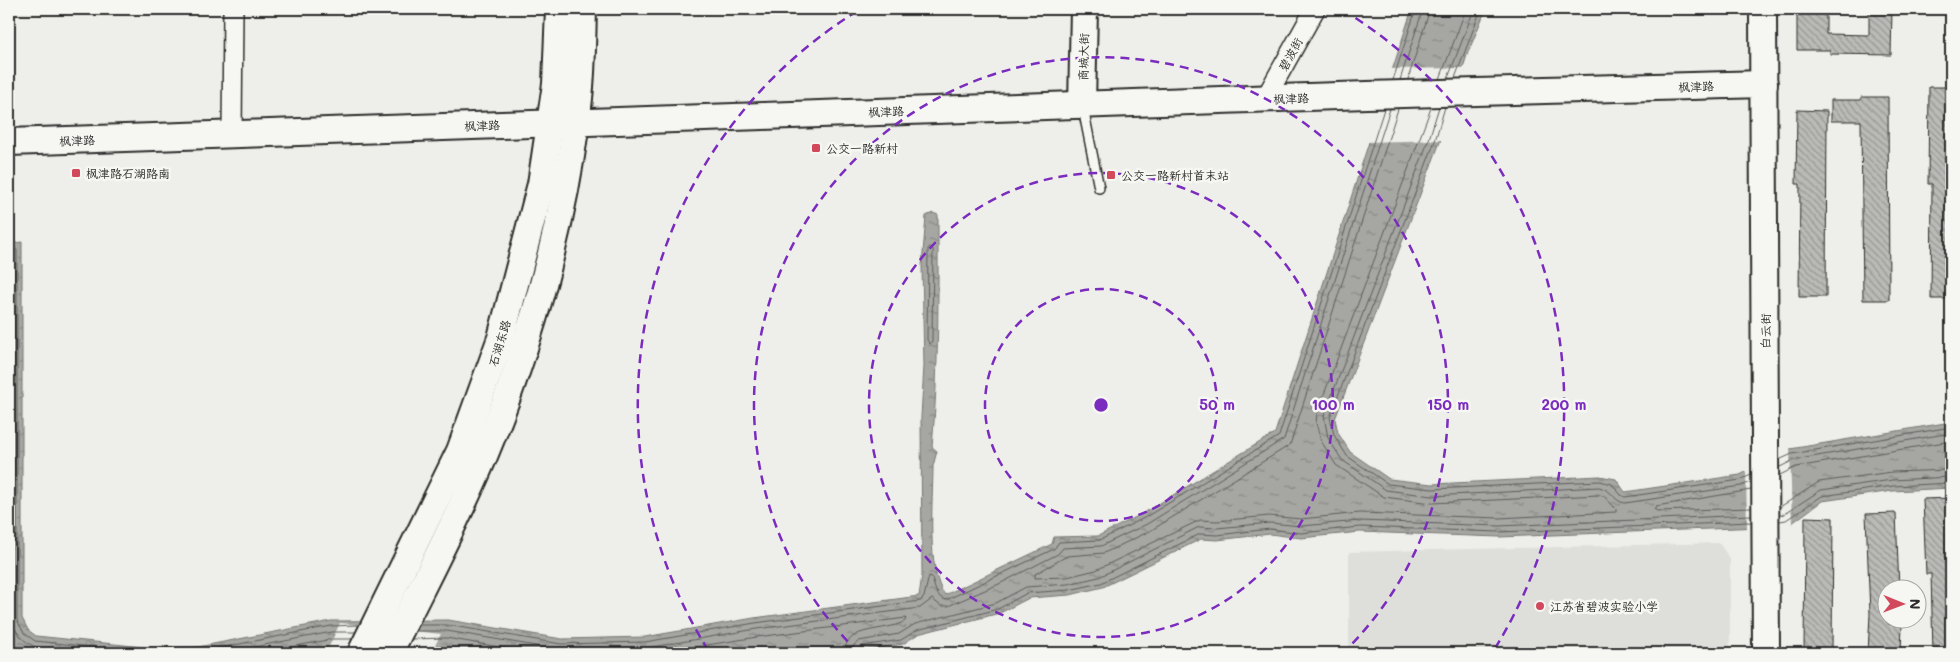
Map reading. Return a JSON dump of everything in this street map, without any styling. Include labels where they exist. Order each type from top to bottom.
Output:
[{"type":"street","points":[[232,9],[232,136]]},
{"type":"street","name":"石湖东路","points":[[389,653],[474,479],[513,380],[548,258],[564,122],[558,60],[559,9]]},
{"type":"street","name":"石湖东路","points":[[361,653],[445,484],[483,391],[501,338],[530,231],[582,63],[583,9]]},
{"type":"street","name":"商城大街","points":[[1082,105],[1084,9]]},
{"type":"street","name":"碧波街","points":[[1265,99],[1315,9]]},
{"type":"street","name":"白云街","points":[[1763,9],[1766,653]]},
{"type":"street","name":"枫津路","points":[[9,142],[232,136],[564,122],[1367,95],[1764,84]]},
{"type":"lane","points":[[1082,105],[1100,188]]},
{"type":"shaded area","name":"江苏省碧波实验小学","points":[[1719,543],[1730,559],[1730,653],[1349,653],[1349,552]]},
{"type":"water","points":[[1412,9],[1486,9],[1467,55],[1440,142],[1335,419],[1338,433],[1350,452],[1389,479],[1432,484],[1600,476],[1616,479],[1625,492],[1740,475],[1790,449],[1951,422],[1951,488],[1893,491],[1822,501],[1788,526],[1499,537],[1360,532],[1301,538],[1270,534],[1217,540],[1201,539],[1103,587],[1070,595],[1029,598],[1000,613],[918,634],[903,644],[849,653],[9,653],[9,244],[22,242],[22,618],[28,630],[36,636],[153,648],[198,647],[331,621],[448,620],[562,639],[645,637],[754,618],[919,596],[922,575],[921,417],[924,366],[922,266],[926,216],[933,213],[938,215],[938,302],[936,389],[932,447],[937,451],[933,466],[932,534],[935,570],[945,595],[1052,544],[1054,537],[1098,536],[1142,514],[1275,433]]},
{"type":"pier","points":[[1466,68],[1443,140],[1365,142],[1389,69]]},
{"type":"pier","points":[[1790,446],[1792,526],[1788,528],[1747,529],[1746,469]]},
{"type":"pier","points":[[340,623],[441,634],[431,653],[326,653]]},
{"type":"building","points":[[1797,9],[1826,9],[1826,34],[1869,35],[1869,9],[1892,9],[1891,55],[1830,54],[1830,50],[1797,50]]},
{"type":"building","points":[[1929,87],[1951,87],[1951,299],[1931,299],[1932,184],[1928,184]]},
{"type":"building","points":[[1861,97],[1888,97],[1889,300],[1863,300],[1861,121],[1831,121],[1831,100],[1861,100]]},
{"type":"building","points":[[1797,110],[1827,111],[1826,297],[1799,297],[1800,184],[1796,184]]},
{"type":"building","points":[[1951,498],[1951,653],[1933,653],[1931,574],[1926,574],[1923,499]]},
{"type":"building","points":[[1896,513],[1899,580],[1878,580],[1878,630],[1902,630],[1901,653],[1868,653],[1870,614],[1866,514]]},
{"type":"building","points":[[1805,517],[1833,518],[1832,653],[1804,653]]},
{"type":"place","name":"公交一路新村","points":[[816,148]]},
{"type":"place","name":"枫津路石湖路南","points":[[76,173]]},
{"type":"place","name":"公交一路新村首末站","points":[[1111,175]]},
{"type":"place","name":"江苏省碧波实验小学","points":[[1540,606]]}]
